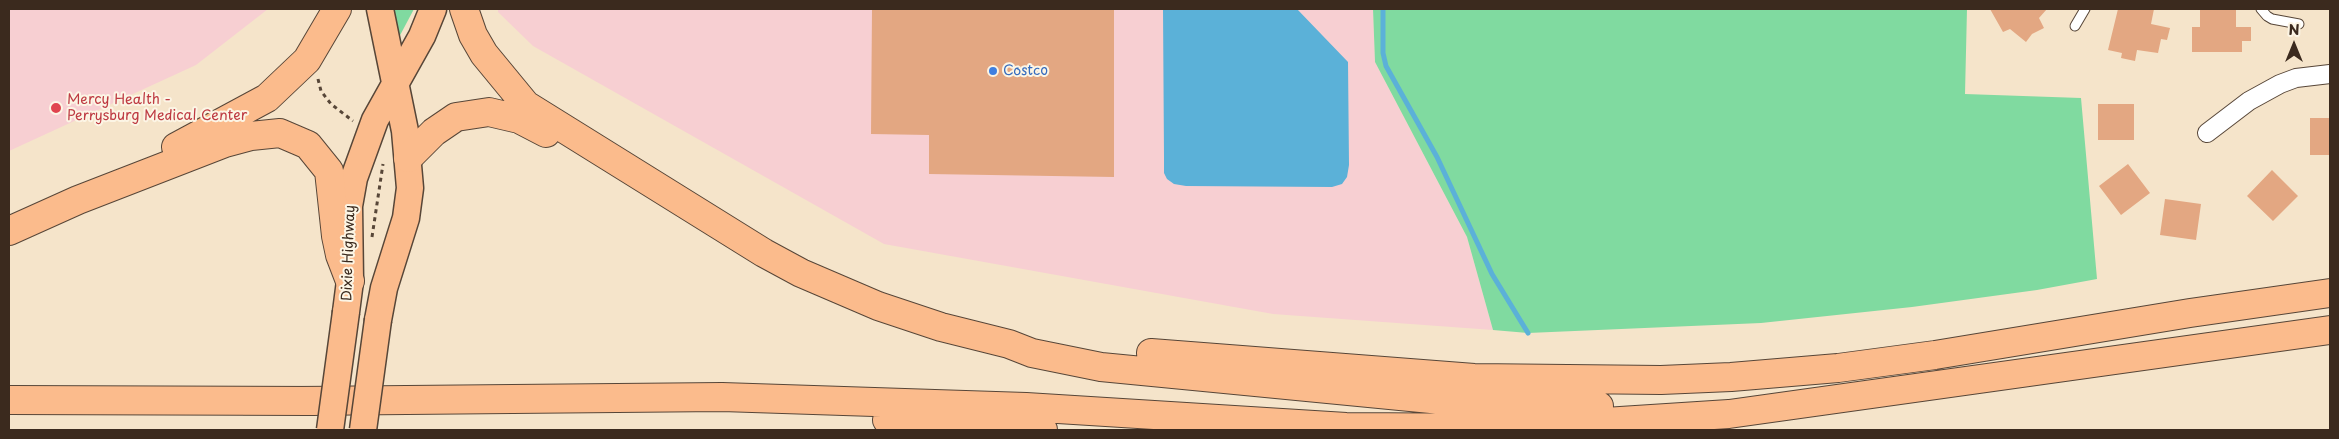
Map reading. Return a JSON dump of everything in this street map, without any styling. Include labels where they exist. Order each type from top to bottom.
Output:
[{"type":"highway","points":[[78,200],[267,98],[307,60],[338,9]]},
{"type":"highway","points":[[464,9],[473,35],[484,54],[526,105],[764,253],[801,273],[878,306],[941,327],[1009,344],[1032,353],[1101,367],[1471,403],[1608,406],[1771,397],[2330,320]]},
{"type":"highway","points":[[396,158],[456,116],[489,112],[519,120],[664,192]]},
{"type":"highway","points":[[9,231],[78,200],[225,143],[251,136],[280,133],[308,145],[329,171],[336,236],[340,255],[350,280]]},
{"type":"highway","points":[[1009,344],[1034,344],[1474,378],[1661,380],[1830,368],[1916,358],[2190,313],[2330,293]]},
{"type":"highway","points":[[9,400],[302,401],[722,397],[1026,407],[1346,428],[1512,428],[1637,422],[1730,414],[2330,330]]},
{"type":"highway","points":[[302,401],[593,408],[869,419],[1043,430]]},
{"type":"main road","points":[[363,430],[384,288],[406,218],[410,188],[396,158],[396,83],[380,9]]},
{"type":"main road","name":"Dixie Highway","points":[[330,430],[350,280],[349,206],[354,178],[375,120],[422,36],[433,9]]},
{"type":"street","points":[[2206,133],[2249,101],[2280,84],[2296,78],[2330,74]]},
{"type":"lane","points":[[2075,26],[2085,9]]},
{"type":"lane","points":[[2261,9],[2272,19],[2299,24]]},
{"type":"path","points":[[318,76],[321,91],[331,104],[356,123]]},
{"type":"path","points":[[370,246],[396,158]]},
{"type":"shaded area","name":"Mercy Health - Perrysburg Medical Center","points":[[9,9],[268,9],[196,65],[9,151]]},
{"type":"shaded area","points":[[498,9],[1373,9],[1375,62],[1467,237],[1493,330],[1273,314],[884,244],[533,46],[498,12]]},
{"type":"green space","points":[[390,9],[414,9],[397,41]]},
{"type":"green space","points":[[1373,9],[1967,9],[1965,94],[2081,98],[2097,279],[2037,290],[1912,307],[1761,323],[1528,333],[1493,330],[1467,237],[1375,62]]},
{"type":"water","points":[[1163,9],[1297,9],[1348,62],[1349,165],[1347,177],[1342,184],[1332,187],[1186,186],[1174,184],[1167,179],[1164,173]]},
{"type":"building","name":"Costco","points":[[872,9],[1114,9],[1114,177],[929,174],[929,135],[871,134]]},
{"type":"building","points":[[1990,9],[2047,9],[2039,18],[2044,28],[2032,34],[2026,42],[2010,29],[2003,32]]},
{"type":"building","points":[[2118,9],[2154,9],[2151,24],[2170,28],[2167,40],[2161,39],[2158,53],[2137,50],[2135,61],[2121,58],[2122,53],[2108,50]]},
{"type":"building","points":[[2200,9],[2236,9],[2236,27],[2251,27],[2251,41],[2242,41],[2242,52],[2192,52],[2192,27],[2200,27]]},
{"type":"building","points":[[2098,104],[2134,104],[2134,140],[2098,140]]},
{"type":"building","points":[[2310,118],[2330,118],[2330,155],[2310,155]]},
{"type":"building","points":[[2128,164],[2150,193],[2121,215],[2099,186]]},
{"type":"building","points":[[2272,170],[2298,196],[2273,221],[2247,196]]},
{"type":"building","points":[[2165,199],[2201,204],[2196,240],[2160,235]]},
{"type":"waterway","points":[[1383,9],[1383,53],[1386,66],[1437,157],[1492,274],[1528,333]]},
{"type":"place","name":"Costco","points":[[993,71]]},
{"type":"place","name":"Mercy Health - Perrysburg Medical Center","points":[[56,108]]}]
